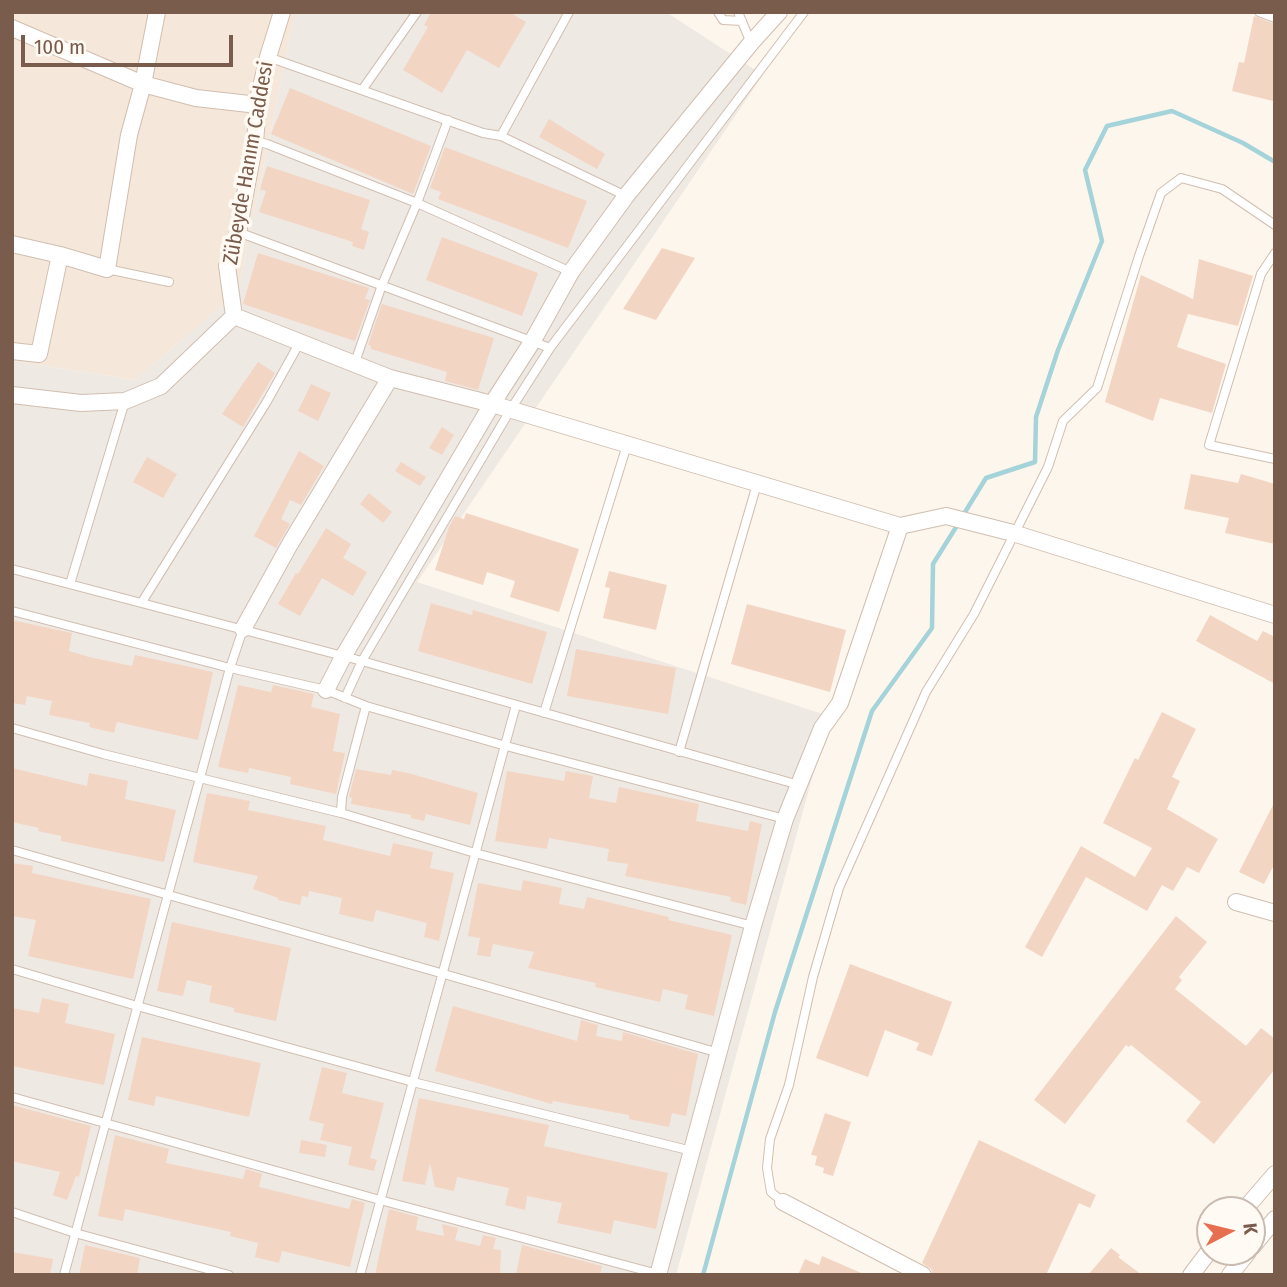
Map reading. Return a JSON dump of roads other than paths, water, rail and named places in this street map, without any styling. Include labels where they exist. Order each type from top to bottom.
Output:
[{"type":"street","points":[[12,244],[107,269],[129,135],[143,84],[157,12]]},
{"type":"street","name":"Zübeyde Hanım Caddesi","points":[[234,316],[228,266],[238,232],[268,57],[282,12]]},
{"type":"street","points":[[326,690],[571,272],[626,195],[779,12]]},
{"type":"street","points":[[12,28],[143,84],[196,98],[258,105]]},
{"type":"street","points":[[12,351],[39,354],[60,255]]},
{"type":"street","points":[[12,395],[81,402],[125,401],[161,386],[234,316],[390,378],[511,409],[900,526],[946,516],[1013,533],[1275,615]]},
{"type":"street","points":[[243,629],[290,544],[390,378]]},
{"type":"street","points":[[658,1274],[785,819],[822,728],[840,703],[900,526]]},
{"type":"street","points":[[1236,902],[1275,913]]},
{"type":"street","points":[[1256,1196],[1275,1174]]},
{"type":"street","points":[[783,1202],[923,1275]]},
{"type":"lane","points":[[362,90],[418,12]]},
{"type":"lane","points":[[501,135],[569,12]]},
{"type":"lane","points":[[718,12],[723,20],[742,21]]},
{"type":"lane","points":[[738,12],[751,43]]},
{"type":"lane","points":[[345,698],[362,661],[550,348],[804,12]]},
{"type":"lane","points":[[1259,12],[1275,18]]},
{"type":"lane","points":[[268,57],[483,132],[501,135],[626,195]]},
{"type":"lane","points":[[354,365],[382,285],[448,120]]},
{"type":"lane","points":[[255,141],[417,202],[571,272]]},
{"type":"lane","points":[[783,1202],[771,1192],[767,1168],[770,1139],[789,1085],[813,977],[839,888],[926,692],[974,614],[1048,467],[1063,421],[1097,388],[1161,193],[1181,178],[1192,181],[1222,190],[1275,225]]},
{"type":"lane","points":[[238,232],[550,348]]},
{"type":"lane","points":[[1275,253],[1261,274],[1209,445],[1275,459]]},
{"type":"lane","points":[[107,269],[169,282]]},
{"type":"lane","points":[[142,602],[266,403],[300,342]]},
{"type":"lane","points":[[70,584],[125,401]]},
{"type":"lane","points":[[544,713],[627,445]]},
{"type":"lane","points":[[679,752],[757,484]]},
{"type":"lane","points":[[12,569],[362,661],[799,785]]},
{"type":"lane","points":[[12,611],[326,690],[366,706],[506,746],[785,819]]},
{"type":"lane","points":[[65,1275],[230,668],[243,629]]},
{"type":"lane","points":[[360,1275],[516,705]]},
{"type":"lane","points":[[341,813],[342,797],[366,706]]},
{"type":"lane","points":[[12,728],[103,754],[341,813],[475,853],[753,926]]},
{"type":"lane","points":[[12,850],[719,1052]]},
{"type":"lane","points":[[12,969],[413,1082],[692,1150]]},
{"type":"lane","points":[[12,1097],[658,1274]]},
{"type":"lane","points":[[12,1212],[75,1233],[229,1275]]},
{"type":"waterway","points":[[962,517],[986,478],[1035,462],[1036,417],[1058,350],[1102,241],[1085,170],[1107,126],[1172,111],[1243,143],[1275,162]]},
{"type":"waterway","points":[[703,1275],[775,1012],[872,711],[932,628],[933,564],[958,524]]}]
